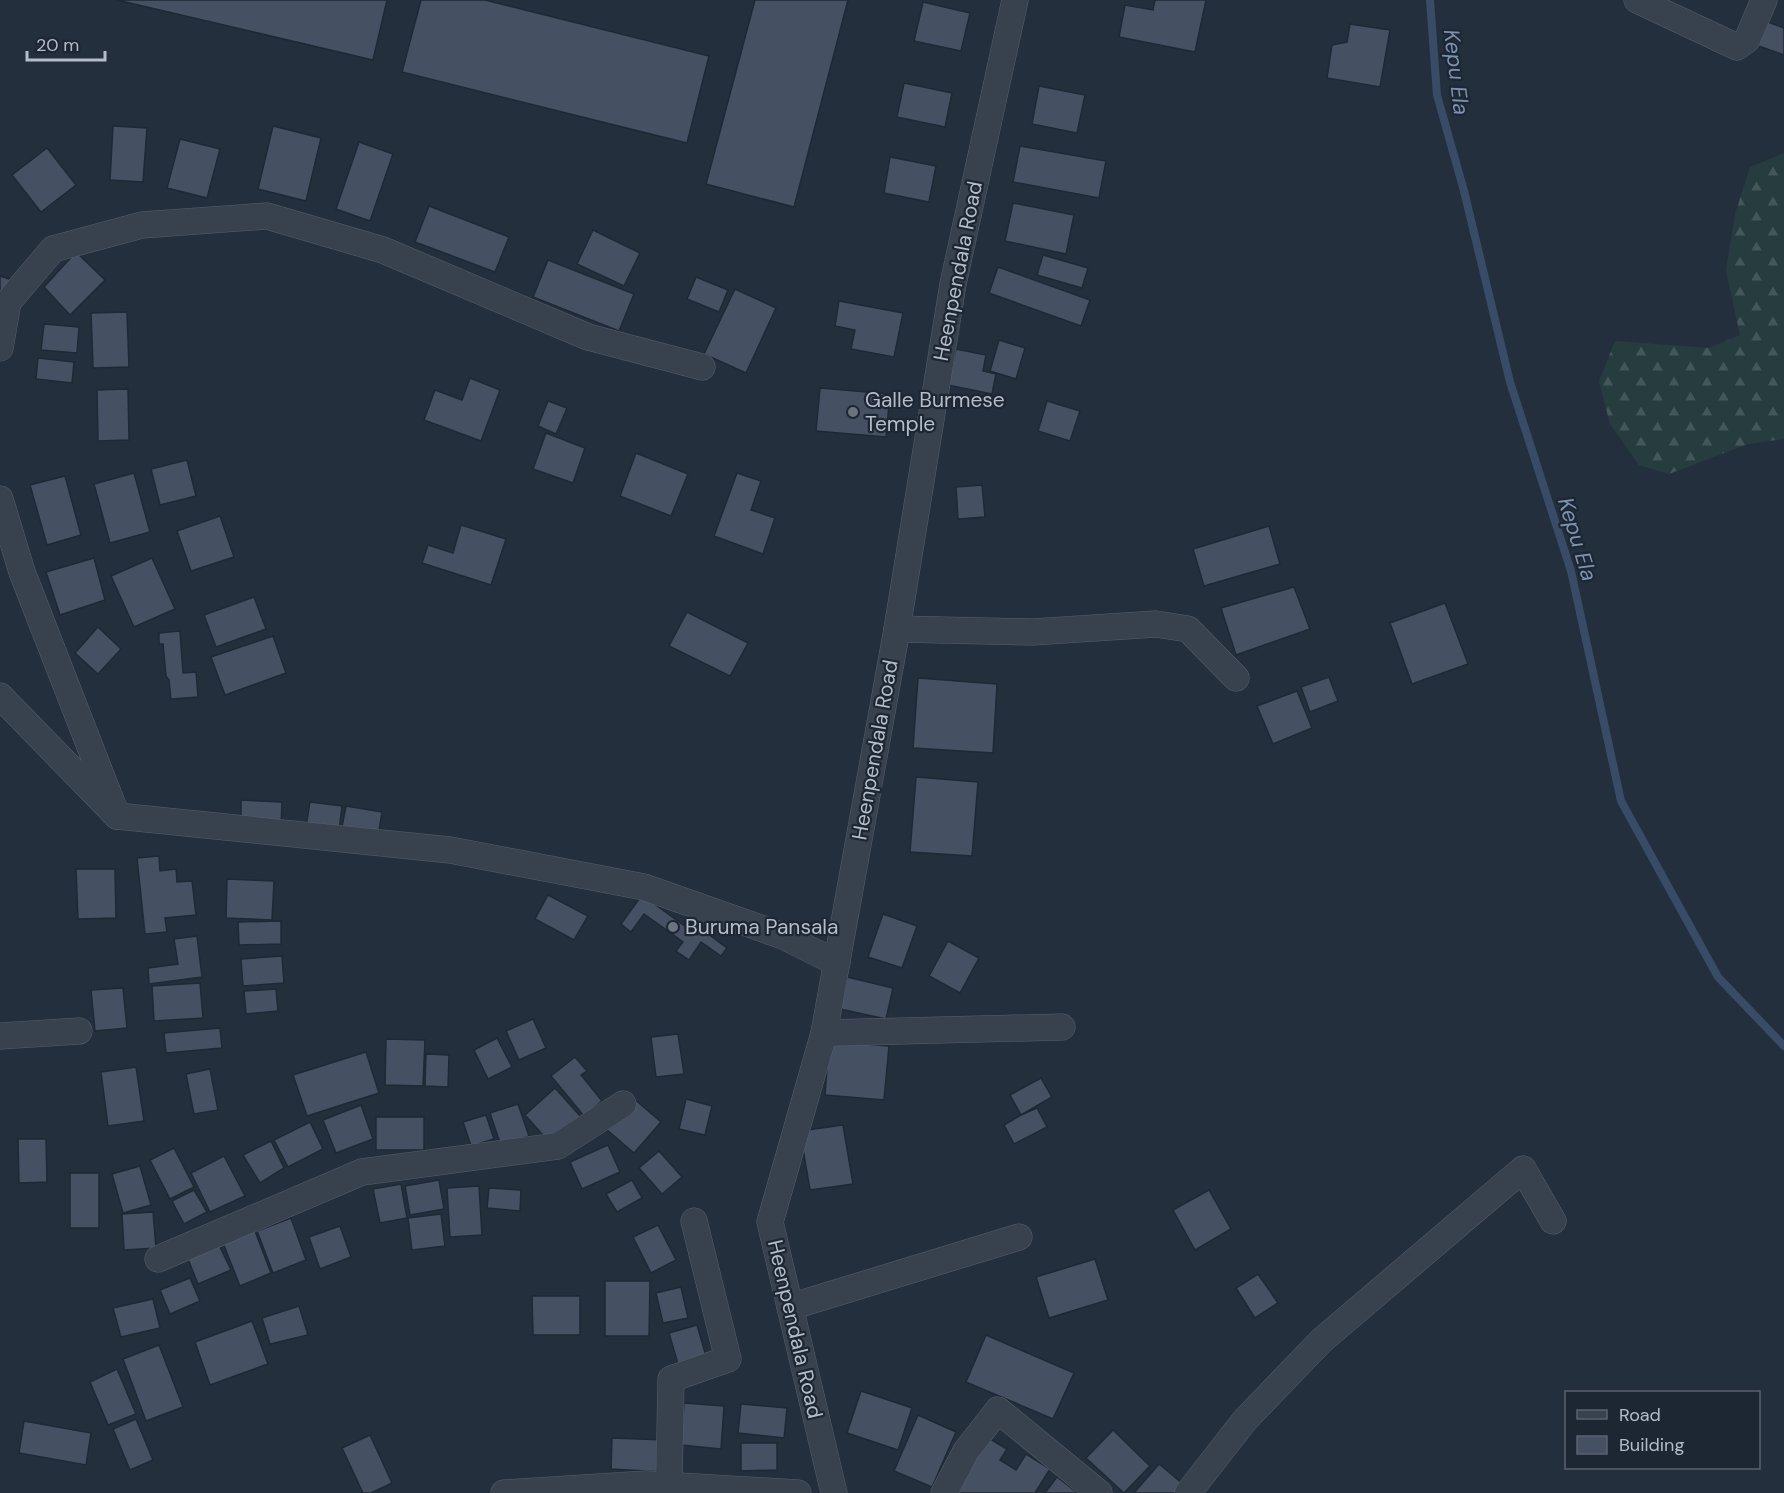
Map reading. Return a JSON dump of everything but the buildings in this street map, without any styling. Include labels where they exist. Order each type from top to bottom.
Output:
[{"type":"street","name":"Heenpendala Road","points":[[834,1493],[770,1222],[824,1033],[897,629],[953,284],[1015,0]]},
{"type":"street","points":[[1637,0],[1737,47],[1747,40],[1764,0]]},
{"type":"street","points":[[0,348],[8,302],[53,249],[142,225],[267,216],[383,250],[588,337],[702,367]]},
{"type":"street","points":[[0,499],[22,572],[117,816]]},
{"type":"street","points":[[897,629],[1033,632],[1156,624],[1188,629],[1236,678]]},
{"type":"street","points":[[0,696],[117,816],[450,850],[644,887],[783,936],[837,963]]},
{"type":"street","points":[[824,1033],[1062,1027]]},
{"type":"street","points":[[0,1036],[79,1031]]},
{"type":"street","points":[[158,1259],[362,1172],[558,1146],[623,1104]]},
{"type":"street","points":[[1188,1493],[1245,1420],[1321,1341],[1523,1169],[1553,1221]]},
{"type":"street","points":[[669,1485],[671,1378],[728,1359],[694,1221]]},
{"type":"street","points":[[790,1308],[1019,1237]]},
{"type":"street","points":[[944,1493],[966,1451],[998,1410],[1099,1493]]},
{"type":"street","points":[[512,1492],[646,1484],[798,1493]]},
{"type":"green space","points":[[1784,153],[1784,439],[1748,444],[1669,474],[1639,465],[1610,424],[1599,381],[1615,341],[1709,348],[1740,335],[1726,270],[1735,214],[1750,167]]},
{"type":"waterway","name":"Kepu Ela","points":[[1430,0],[1437,95],[1464,191],[1510,382],[1571,571],[1621,801],[1718,977],[1784,1046]]},
{"type":"place","name":"Galle Burmese Temple","points":[[853,412]]},
{"type":"place","name":"Buruma Pansala","points":[[673,927]]}]
